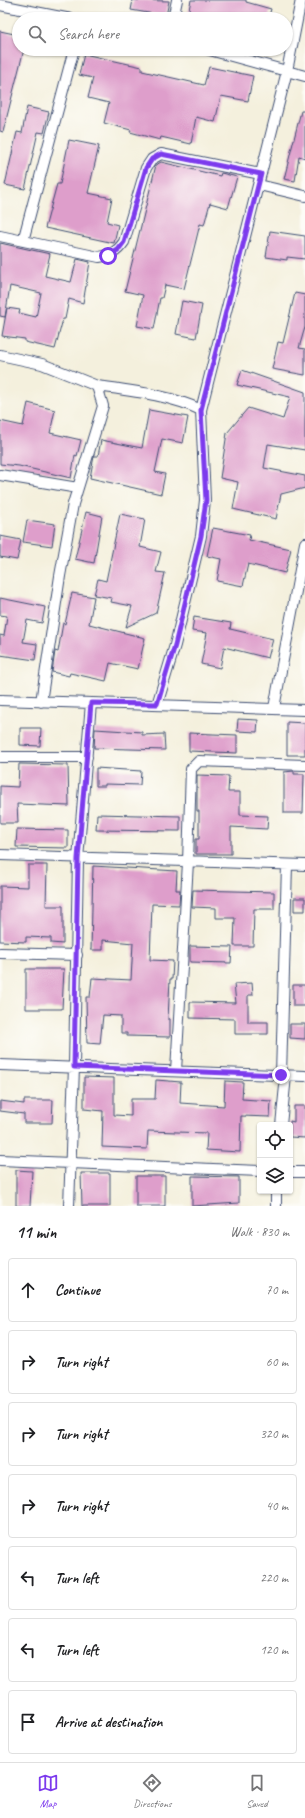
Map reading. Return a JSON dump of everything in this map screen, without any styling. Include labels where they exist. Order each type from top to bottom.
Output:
[{"type":"street","points":[[174,12],[177,0]]},
{"type":"street","points":[[293,41],[301,0]]},
{"type":"street","points":[[0,6],[33,12]]},
{"type":"street","points":[[23,241],[72,56]]},
{"type":"street","points":[[232,56],[305,76]]},
{"type":"street","points":[[157,704],[175,645],[201,536],[206,500],[201,410],[259,185],[290,56]]},
{"type":"street","points":[[0,236],[99,257],[108,256],[118,250],[124,242],[146,168],[152,159],[161,154],[261,174]]},
{"type":"street","points":[[259,185],[305,196]]},
{"type":"street","points":[[0,355],[42,364],[97,386],[135,392],[186,403],[201,410]]},
{"type":"street","points":[[41,702],[60,576],[73,504],[103,406],[97,386]]},
{"type":"street","points":[[0,475],[78,488]]},
{"type":"street","points":[[274,708],[305,544]]},
{"type":"street","points":[[0,700],[305,710]]},
{"type":"street","points":[[69,1206],[77,955],[78,859],[91,703]]},
{"type":"street","points":[[0,756],[87,757]]},
{"type":"street","points":[[176,1071],[188,862],[191,769],[194,764],[199,761],[305,765]]},
{"type":"street","points":[[0,855],[78,859],[305,865]]},
{"type":"street","points":[[281,1122],[287,865]]},
{"type":"street","points":[[0,953],[77,955]]},
{"type":"street","points":[[0,1065],[305,1076]]},
{"type":"street","points":[[0,1160],[257,1171]]},
{"type":"street","points":[[293,1172],[305,1172]]},
{"type":"street","points":[[276,1194],[276,1206]]},
{"type":"building","points":[[133,0],[169,1],[167,12],[143,12],[131,10]]},
{"type":"building","points":[[191,0],[246,0],[246,2],[271,9],[270,12],[188,12]]},
{"type":"building","points":[[0,31],[12,34],[12,56],[22,56],[3,132],[0,131]]},
{"type":"building","points":[[84,56],[93,56],[142,67],[142,71],[204,85],[209,67],[253,76],[248,101],[221,96],[215,122],[196,117],[191,144],[161,137],[160,140],[104,123],[109,103],[88,98],[93,78],[79,75]]},
{"type":"building","points":[[27,107],[49,112],[44,133],[38,132],[25,189],[5,185],[17,132],[22,133]]},
{"type":"building","points":[[301,111],[305,111],[305,158],[299,156],[295,181],[284,179]]},
{"type":"building","points":[[69,140],[99,146],[88,193],[112,198],[107,222],[118,225],[114,243],[45,228],[57,184],[60,184]]},
{"type":"building","points":[[161,162],[220,176],[221,173],[237,177],[228,208],[210,203],[204,225],[200,224],[184,289],[165,285],[162,298],[160,298],[154,329],[137,326],[143,295],[125,291],[156,165]]},
{"type":"building","points":[[270,231],[305,236],[305,259],[287,257],[287,260],[266,257]]},
{"type":"building","points":[[0,243],[50,254],[45,276],[71,282],[77,259],[90,262],[83,303],[69,299],[65,319],[63,319],[55,349],[25,342],[25,339],[2,336],[7,308],[20,310],[19,313],[36,317],[41,293],[10,286],[5,317],[0,316]]},
{"type":"building","points":[[295,293],[305,295],[305,327],[299,348],[305,349],[305,375],[272,369],[278,342],[283,343]]},
{"type":"building","points":[[182,301],[202,305],[196,338],[176,334]]},
{"type":"building","points":[[242,370],[305,392],[305,450],[268,444],[264,468],[305,476],[305,488],[281,494],[276,519],[233,509],[238,482],[220,478],[227,433],[248,408],[283,419],[290,397],[237,385]]},
{"type":"building","points":[[28,403],[55,410],[50,433],[81,440],[77,456],[75,455],[71,478],[19,466],[0,464],[0,421],[23,426]]},
{"type":"building","points":[[149,410],[188,417],[183,443],[162,439],[155,472],[165,474],[161,494],[90,478],[94,456],[98,456],[101,440],[142,448]]},
{"type":"building","points":[[86,512],[102,516],[94,563],[75,559]]},
{"type":"building","points":[[120,514],[145,519],[140,547],[161,552],[156,572],[165,573],[156,613],[126,627],[132,606],[111,602],[112,598],[94,595],[98,579],[106,581]]},
{"type":"building","points":[[27,520],[55,524],[52,546],[23,542]]},
{"type":"building","points":[[213,528],[250,535],[249,540],[291,549],[285,573],[248,564],[243,586],[217,581],[221,559],[207,556]]},
{"type":"building","points":[[0,536],[21,540],[17,560],[0,557]]},
{"type":"building","points":[[72,593],[94,597],[89,624],[145,638],[138,669],[110,663],[106,681],[70,673],[69,676],[52,672],[55,651],[58,652],[63,623],[65,624]]},
{"type":"building","points":[[0,598],[45,607],[42,623],[27,620],[23,642],[37,644],[35,660],[0,655],[0,635],[4,636],[7,616],[0,615]]},
{"type":"building","points":[[194,617],[231,623],[230,629],[273,639],[268,658],[224,647],[220,668],[201,664],[207,633],[192,631]]},
{"type":"building","points":[[238,719],[258,720],[257,732],[237,731]]},
{"type":"building","points":[[287,722],[305,723],[305,755],[287,755]]},
{"type":"building","points":[[20,728],[41,728],[40,746],[20,745]]},
{"type":"building","points":[[95,729],[142,732],[142,735],[164,734],[165,750],[94,748]]},
{"type":"building","points":[[189,733],[237,735],[237,753],[189,751]]},
{"type":"building","points":[[19,764],[68,765],[69,806],[17,804],[18,823],[0,823],[0,786],[18,787]]},
{"type":"building","points":[[96,768],[141,771],[140,785],[105,784],[105,786],[96,786]]},
{"type":"building","points":[[294,771],[294,774],[304,774],[303,813],[284,813],[284,772]]},
{"type":"building","points":[[197,775],[229,776],[228,792],[240,792],[240,815],[268,816],[267,829],[231,827],[231,854],[196,854],[196,839],[199,839]]},
{"type":"building","points":[[97,814],[180,816],[180,831],[96,830]]},
{"type":"building","points":[[17,829],[68,830],[68,848],[16,847]]},
{"type":"building","points":[[28,865],[47,865],[46,906],[63,906],[63,944],[51,943],[51,938],[26,937],[26,942],[0,941],[0,886],[28,887]]},
{"type":"building","points":[[93,866],[177,871],[176,890],[180,890],[179,905],[152,904],[150,960],[173,961],[172,979],[170,979],[168,1019],[170,1019],[170,1037],[127,1036],[127,1033],[121,1033],[121,1016],[103,1015],[100,1044],[87,1043],[86,997],[90,997],[92,978],[131,980],[133,943],[103,940],[103,950],[91,950]]},
{"type":"building","points":[[193,890],[274,892],[274,909],[254,909],[253,946],[234,946],[235,918],[216,918],[216,908],[192,907]]},
{"type":"building","points":[[294,898],[305,898],[305,911],[294,911]]},
{"type":"building","points":[[190,946],[232,947],[231,963],[190,962]]},
{"type":"building","points":[[26,969],[64,969],[62,1009],[26,1009]]},
{"type":"building","points":[[252,983],[253,995],[248,995],[248,1022],[268,1022],[268,1034],[235,1034],[235,1019],[190,1018],[190,1002],[236,1003],[234,984]]},
{"type":"building","points":[[293,985],[305,985],[305,1006],[293,1006]]},
{"type":"building","points":[[290,1024],[305,1024],[305,1039],[290,1038]]},
{"type":"building","points":[[84,1077],[114,1078],[114,1115],[131,1116],[131,1099],[155,1099],[156,1080],[181,1082],[180,1103],[224,1106],[225,1081],[243,1082],[242,1099],[271,1101],[270,1117],[241,1116],[240,1152],[206,1150],[207,1133],[148,1131],[147,1149],[102,1147],[103,1111],[84,1109]]},
{"type":"building","points":[[24,1100],[53,1100],[52,1123],[24,1123],[24,1114],[0,1111],[0,1101],[24,1104]]},
{"type":"building","points":[[294,1106],[305,1106],[305,1138],[293,1137],[293,1122],[290,1121],[294,1122]]},
{"type":"building","points":[[16,1170],[32,1171],[30,1206],[16,1206]]},
{"type":"building","points":[[81,1173],[110,1173],[110,1206],[82,1206]]},
{"type":"building","points":[[136,1176],[165,1176],[165,1206],[136,1206]]},
{"type":"building","points":[[192,1176],[239,1177],[239,1203],[192,1206]]},
{"type":"route","points":[[108,256],[118,250],[124,242],[146,168],[152,159],[161,154],[188,158],[261,174],[201,410],[206,500],[201,536],[175,645],[157,704],[91,703],[78,859],[74,1067],[281,1075]]}]
